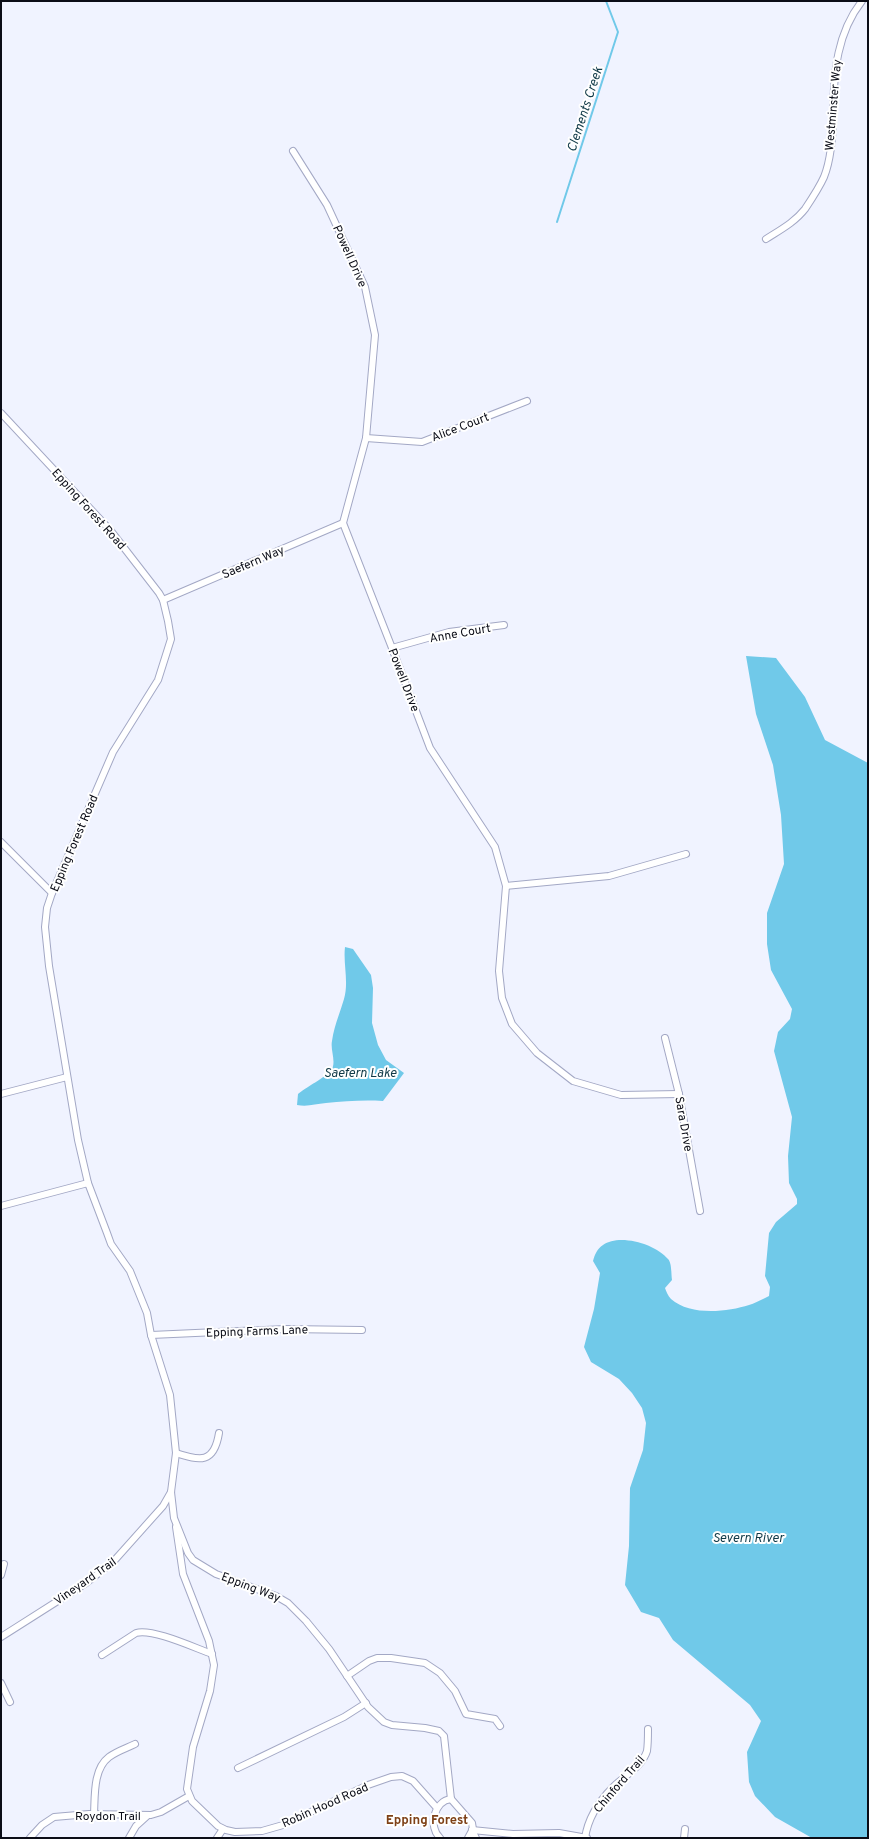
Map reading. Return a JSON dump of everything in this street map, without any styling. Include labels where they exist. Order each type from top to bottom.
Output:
[{"type":"street","name":"Westminster Way","points":[[766,239],[790,223],[804,209],[824,177],[833,134],[837,55],[847,26],[862,1]]},
{"type":"street","name":"Powell Drive","points":[[293,151],[327,205],[365,287],[375,335],[366,438],[343,523],[430,748],[495,847],[506,886],[499,971],[502,998],[512,1024],[537,1053],[573,1081],[621,1095],[679,1094]]},
{"type":"street","name":"Alice Court","points":[[366,438],[422,442],[527,401]]},
{"type":"street","name":"Epping Forest Road","points":[[1,413],[111,531],[163,600],[171,639],[158,680],[113,752],[52,893],[47,908],[45,927],[49,966],[67,1077],[78,1140],[88,1184],[111,1244],[130,1271],[147,1313],[151,1335]]},
{"type":"street","name":"Saefern Way","points":[[163,600],[343,523]]},
{"type":"street","name":"Anne Court","points":[[392,648],[449,632],[504,625]]},
{"type":"street","points":[[1,842],[52,893]]},
{"type":"street","points":[[506,886],[609,876],[686,854]]},
{"type":"street","name":"Sara Drive","points":[[665,1038],[679,1094],[700,1211]]},
{"type":"street","points":[[1,1094],[67,1077]]},
{"type":"street","points":[[1,1206],[88,1184]]},
{"type":"street","name":"Epping Farms Lane","points":[[151,1335],[285,1328],[362,1330]]},
{"type":"street","name":"Epping Way","points":[[151,1335],[170,1395],[176,1453],[170,1492],[174,1518],[188,1553],[193,1560],[216,1574],[276,1596],[288,1603],[306,1621],[329,1649],[366,1703],[384,1722],[392,1725],[439,1731],[444,1736],[451,1799]]},
{"type":"street","points":[[176,1453],[196,1459],[208,1456],[217,1446],[219,1433]]},
{"type":"street","name":"Vineyard Trail","points":[[1,1637],[86,1583],[113,1562],[163,1506],[170,1492]]},
{"type":"street","points":[[174,1518],[183,1574],[212,1654],[214,1665],[212,1683],[192,1747],[188,1784],[189,1796],[223,1829],[217,1838]]},
{"type":"street","points":[[1,1575],[4,1564]]},
{"type":"street","points":[[102,1655],[136,1633],[142,1631],[160,1635],[212,1654]]},
{"type":"street","points":[[347,1676],[369,1661],[377,1658],[390,1658],[425,1663],[435,1668],[455,1691],[466,1714],[495,1720],[500,1726]]},
{"type":"street","points":[[1,1683],[10,1702]]},
{"type":"street","points":[[238,1768],[344,1717],[366,1703]]},
{"type":"street","name":"Chinford Trail","points":[[586,1838],[590,1819],[596,1808],[613,1787],[629,1775],[642,1760],[646,1751],[648,1729]]},
{"type":"street","points":[[94,1814],[96,1787],[101,1767],[110,1757],[135,1744]]},
{"type":"street","name":"Robin Hood Road","points":[[223,1829],[231,1832],[258,1831],[279,1826],[349,1793],[396,1776],[408,1778],[413,1781],[437,1808]]},
{"type":"street","name":"Roydon Trail","points":[[30,1838],[42,1825],[54,1817],[94,1814],[147,1816],[161,1812],[189,1796]]},
{"type":"street","points":[[440,1838],[433,1835],[434,1819],[437,1808],[442,1802],[451,1799],[471,1821],[472,1830],[476,1838]]},
{"type":"street","points":[[130,1838],[136,1826],[147,1816]]},
{"type":"street","points":[[684,1838],[685,1829]]},
{"type":"street","points":[[472,1830],[513,1834],[559,1833],[586,1838]]},
{"type":"street","points":[[468,1838],[472,1830]]},
{"type":"water","name":"Severn River","points":[[746,656],[776,658],[805,697],[825,740],[868,763],[868,1838],[812,1838],[775,1817],[755,1796],[749,1782],[747,1752],[761,1721],[750,1705],[673,1640],[659,1618],[641,1612],[625,1585],[629,1546],[630,1488],[643,1450],[646,1423],[642,1408],[632,1393],[619,1379],[591,1362],[584,1347],[594,1309],[600,1273],[593,1261],[596,1252],[603,1245],[618,1240],[627,1240],[646,1245],[662,1254],[668,1259],[671,1269],[672,1280],[665,1288],[667,1294],[671,1299],[679,1304],[688,1308],[709,1311],[720,1311],[740,1307],[754,1303],[769,1296],[770,1287],[765,1276],[769,1233],[776,1222],[797,1204],[797,1199],[789,1183],[788,1156],[792,1117],[774,1051],[778,1032],[790,1019],[792,1009],[771,970],[767,944],[767,913],[784,864],[781,815],[773,765],[756,714]]},
{"type":"water","name":"Saefern Lake","points":[[345,947],[353,949],[371,975],[373,988],[372,1023],[378,1045],[386,1060],[404,1073],[383,1101],[354,1101],[308,1106],[297,1105],[298,1094],[329,1073],[333,1067],[333,1035],[345,993]]},
{"type":"waterway","name":"Clements Creek","points":[[557,222],[618,32],[606,1]]},
{"type":"district","name":"Epping Forest","points":[[427,1819]]}]
